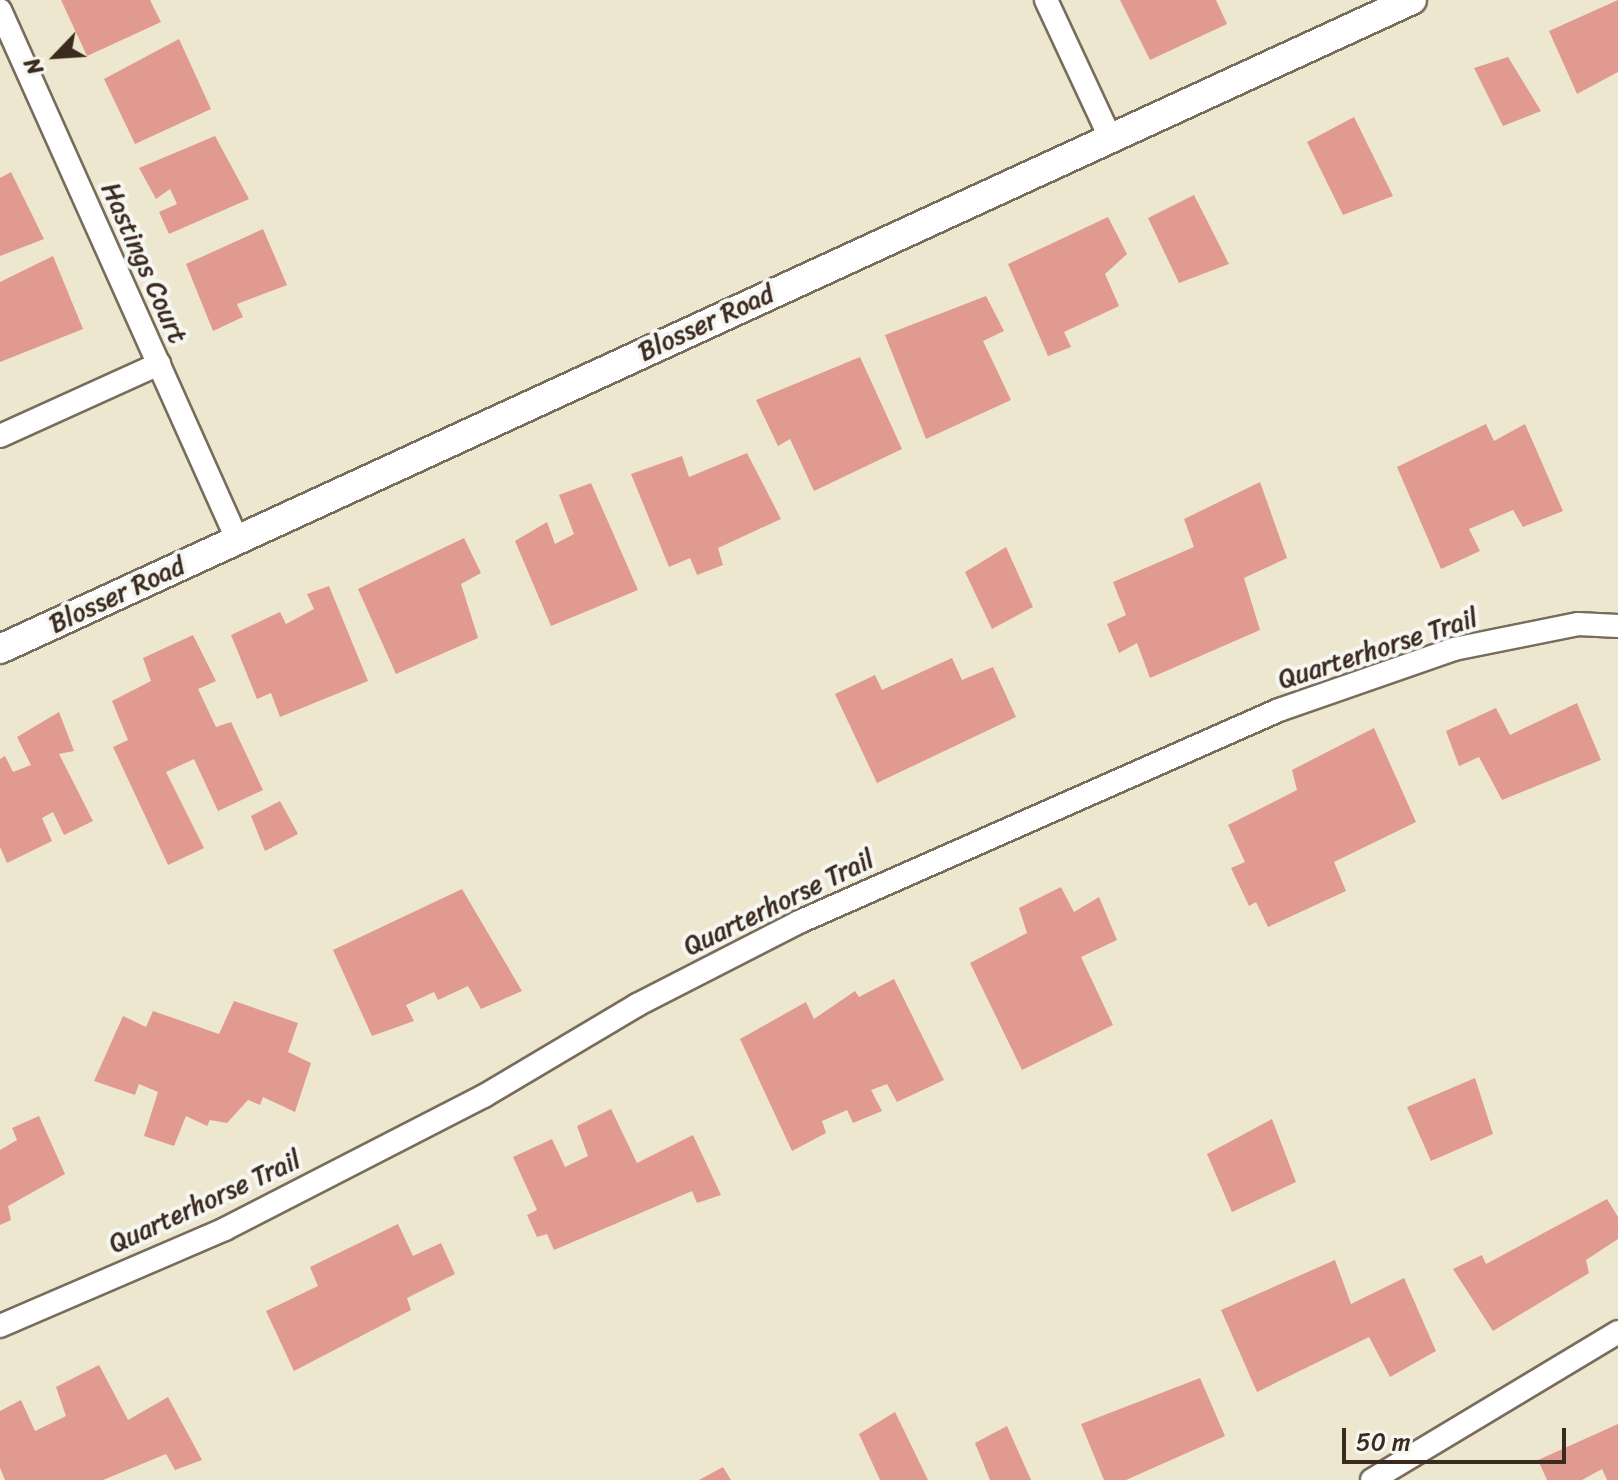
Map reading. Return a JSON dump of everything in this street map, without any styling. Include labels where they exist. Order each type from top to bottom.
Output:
[{"type":"street","points":[[1046,0],[1110,137]]},
{"type":"street","name":"Blosser Road","points":[[0,649],[1412,0]]},
{"type":"street","name":"Hastings Court","points":[[0,10],[237,539]]},
{"type":"street","points":[[0,436],[159,364]]},
{"type":"street","name":"Quarterhorse Trail","points":[[0,1326],[225,1229],[484,1096],[637,1005],[799,922],[1222,735],[1454,649],[1578,624],[1618,626]]},
{"type":"street","points":[[1372,1480],[1618,1332]]},
{"type":"building","points":[[61,0],[150,0],[161,22],[87,56]]},
{"type":"building","points":[[1120,0],[1216,0],[1227,24],[1150,60]]},
{"type":"building","points":[[1618,0],[1618,72],[1577,94],[1549,31]]},
{"type":"building","points":[[179,39],[211,109],[135,144],[104,79]]},
{"type":"building","points":[[1508,57],[1541,111],[1503,126],[1474,68]]},
{"type":"building","points":[[1354,117],[1393,196],[1343,215],[1307,142]]},
{"type":"building","points":[[215,136],[249,199],[169,234],[159,212],[177,204],[170,189],[156,199],[139,168]]},
{"type":"building","points":[[11,172],[44,239],[0,256],[0,178]]},
{"type":"building","points":[[1194,195],[1229,264],[1179,283],[1148,218]]},
{"type":"building","points":[[1108,217],[1127,254],[1105,274],[1119,306],[1064,332],[1071,347],[1048,356],[1008,264]]},
{"type":"building","points":[[263,229],[287,285],[237,304],[243,317],[213,331],[186,264]]},
{"type":"building","points":[[53,256],[83,329],[0,362],[0,282]]},
{"type":"building","points":[[986,296],[1004,331],[983,341],[1011,400],[926,439],[885,335]]},
{"type":"building","points":[[860,357],[902,449],[814,491],[790,439],[778,446],[756,400]]},
{"type":"building","points":[[1486,424],[1494,441],[1525,424],[1563,511],[1523,527],[1513,510],[1469,529],[1480,551],[1441,569],[1397,467]]},
{"type":"building","points":[[747,453],[781,519],[718,548],[723,565],[697,575],[690,558],[669,567],[631,474],[682,456],[689,477]]},
{"type":"building","points":[[1260,482],[1287,558],[1244,578],[1260,630],[1150,678],[1137,643],[1119,653],[1107,624],[1126,615],[1113,582],[1194,547],[1184,519]]},
{"type":"building","points":[[591,483],[638,590],[551,626],[515,541],[547,522],[555,544],[574,534],[559,495]]},
{"type":"building","points":[[464,538],[481,573],[461,584],[478,638],[396,674],[358,589]]},
{"type":"building","points":[[1006,547],[1033,607],[992,629],[965,572]]},
{"type":"building","points":[[329,586],[368,681],[280,717],[271,693],[257,699],[231,635],[280,612],[286,624],[314,609],[307,594]]},
{"type":"building","points":[[193,635],[216,681],[198,689],[216,727],[231,722],[263,790],[218,811],[194,759],[166,772],[204,848],[168,865],[113,747],[128,740],[112,701],[151,681],[143,658]]},
{"type":"building","points":[[952,658],[962,680],[993,667],[1016,717],[877,783],[835,694],[875,675],[882,690]]},
{"type":"building","points":[[1577,703],[1601,760],[1502,800],[1479,757],[1459,766],[1446,731],[1496,708],[1510,735]]},
{"type":"building","points":[[59,712],[74,751],[59,754],[93,821],[64,835],[53,812],[42,818],[52,841],[7,863],[0,847],[0,759],[5,756],[13,772],[31,765],[17,737]]},
{"type":"building","points":[[1374,728],[1416,822],[1334,862],[1346,891],[1268,927],[1256,902],[1249,906],[1231,868],[1245,862],[1228,825],[1297,790],[1292,770]]},
{"type":"building","points":[[280,801],[298,834],[265,851],[251,816]]},
{"type":"building","points":[[1061,887],[1074,912],[1099,897],[1117,940],[1081,957],[1113,1025],[1022,1070],[970,963],[1027,933],[1019,908]]},
{"type":"building","points":[[462,889],[522,991],[481,1009],[468,986],[438,1000],[434,992],[406,1005],[414,1021],[372,1036],[333,950]]},
{"type":"building","points":[[894,979],[944,1080],[897,1102],[887,1084],[871,1090],[882,1111],[853,1123],[847,1110],[822,1121],[826,1133],[792,1151],[740,1039],[806,1002],[814,1019],[855,991],[859,997]]},
{"type":"building","points":[[234,1001],[298,1023],[288,1052],[311,1063],[295,1112],[263,1097],[260,1105],[248,1100],[227,1123],[210,1120],[207,1126],[186,1116],[174,1146],[144,1136],[158,1092],[139,1084],[135,1095],[94,1081],[123,1016],[146,1027],[153,1011],[219,1034]]},
{"type":"building","points":[[1475,1078],[1493,1134],[1431,1161],[1407,1107]]},
{"type":"building","points":[[611,1109],[637,1163],[693,1135],[721,1195],[697,1203],[692,1191],[554,1250],[547,1234],[537,1237],[527,1215],[537,1210],[513,1157],[552,1139],[565,1167],[588,1156],[577,1126]]},
{"type":"building","points":[[39,1116],[65,1174],[8,1206],[11,1220],[0,1225],[0,1150],[17,1140],[12,1128]]},
{"type":"building","points":[[1272,1119],[1296,1182],[1232,1212],[1207,1154]]},
{"type":"building","points":[[1607,1199],[1618,1217],[1618,1239],[1586,1260],[1589,1273],[1493,1331],[1453,1269],[1482,1255],[1486,1264]]},
{"type":"building","points":[[398,1224],[413,1256],[441,1243],[455,1274],[407,1298],[411,1310],[294,1371],[266,1311],[318,1286],[310,1267]]},
{"type":"building","points":[[1335,1260],[1351,1304],[1404,1278],[1436,1351],[1390,1377],[1369,1337],[1257,1392],[1221,1310]]},
{"type":"building","points":[[99,1365],[128,1420],[168,1397],[202,1460],[175,1470],[166,1454],[103,1480],[5,1480],[0,1468],[0,1411],[21,1400],[35,1431],[66,1416],[56,1387]]},
{"type":"building","points":[[1200,1378],[1225,1436],[1126,1480],[1104,1480],[1081,1424]]},
{"type":"building","points":[[895,1412],[928,1480],[880,1480],[859,1434]]},
{"type":"building","points":[[1618,1424],[1618,1480],[1607,1480],[1602,1469],[1582,1480],[1547,1480],[1538,1460]]},
{"type":"building","points":[[1007,1426],[1031,1480],[990,1480],[975,1443]]},
{"type":"building","points":[[723,1467],[731,1480],[699,1480]]}]
